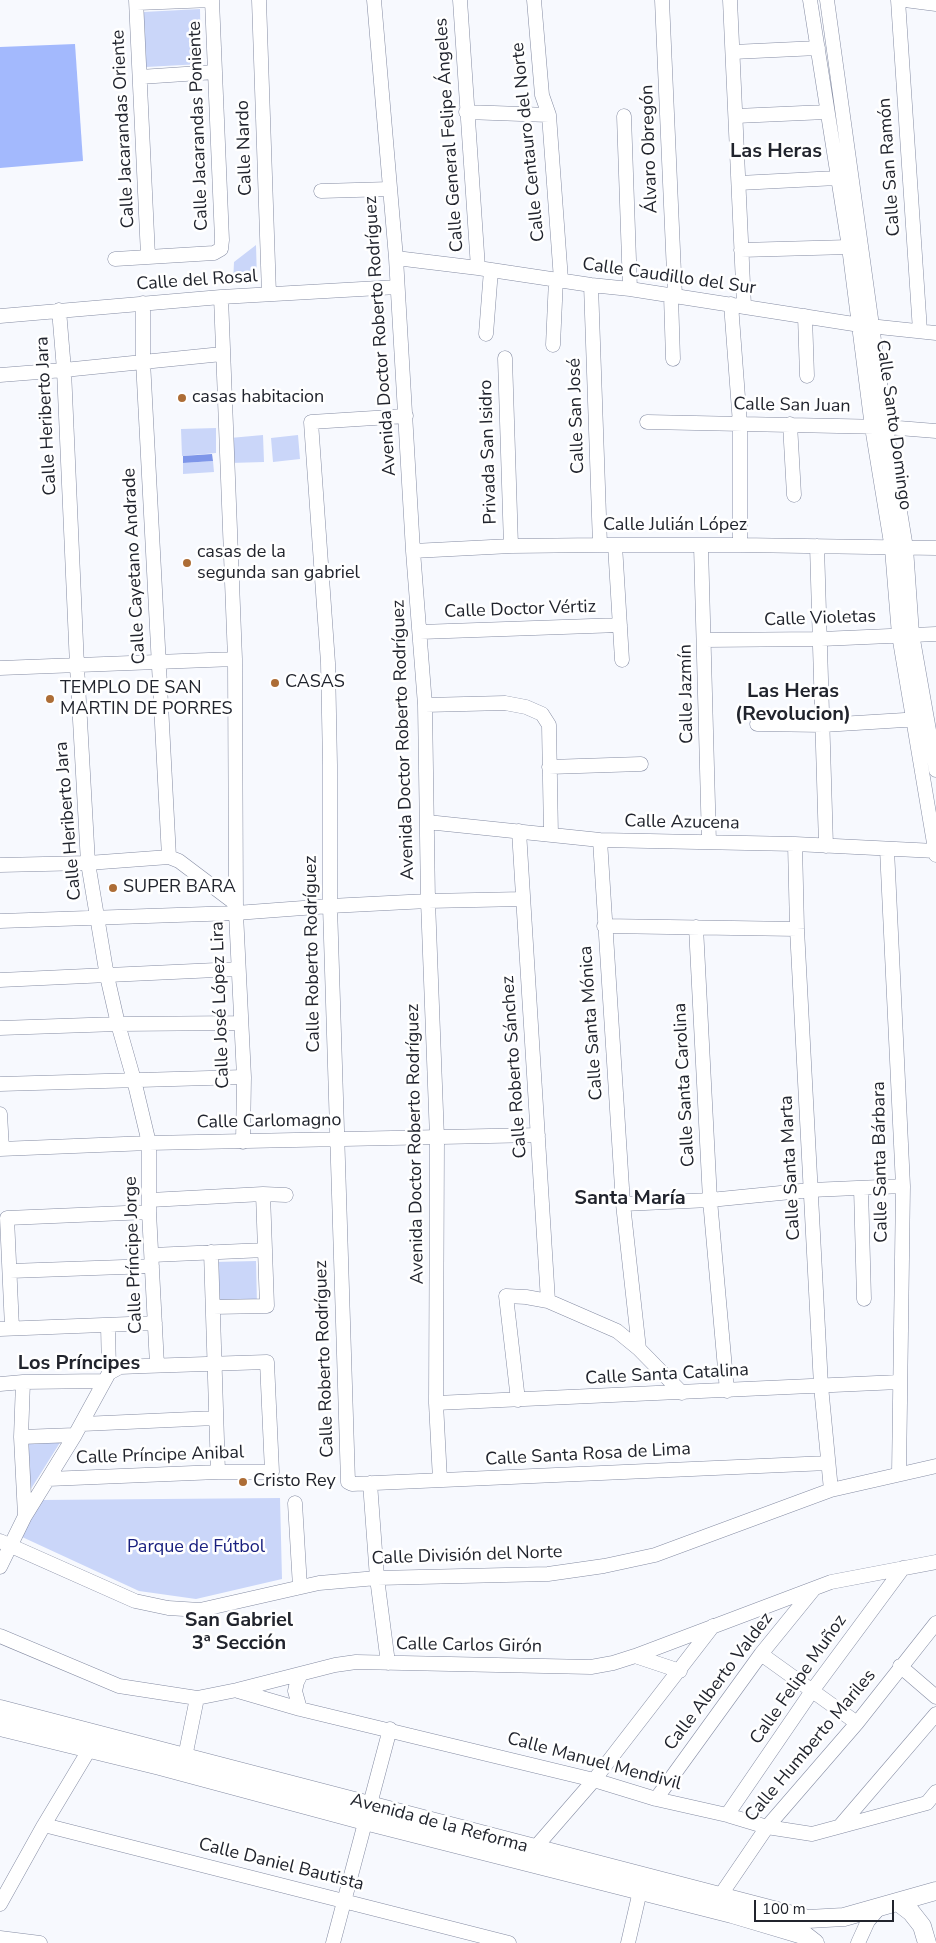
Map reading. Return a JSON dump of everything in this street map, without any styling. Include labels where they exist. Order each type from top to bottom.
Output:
[{"type":"main road","name":"Avenida de la Reforma","points":[[0,1709],[185,1757],[367,1813],[640,1891],[784,1929],[806,1936],[815,1943]]},
{"type":"main road","name":"Avenida de la Reforma","points":[[0,1728],[367,1813],[534,1849],[808,1919],[844,1917],[936,1891]]},
{"type":"main road","points":[[898,1902],[922,1926],[927,1943],[936,1934]]},
{"type":"street","points":[[137,1],[212,0]]},
{"type":"street","name":"Calle Jacarandas Poniente","points":[[148,256],[214,253],[221,249],[212,0]]},
{"type":"street","name":"Calle Nardo","points":[[259,0],[269,294]]},
{"type":"street","name":"Avenida Doctor Roberto Rodríguez","points":[[374,0],[396,258],[413,551],[425,705],[428,901],[437,1138],[436,1403],[440,1480]]},
{"type":"street","name":"Calle General Felipe Ángeles","points":[[460,0],[466,112],[485,268],[486,334]]},
{"type":"street","name":"Calle Centauro del Norte","points":[[534,0],[542,95],[549,115],[558,279],[553,345]]},
{"type":"street","name":"Álvaro Obregón","points":[[662,0],[673,296],[673,359]]},
{"type":"street","points":[[730,0],[741,250],[737,305],[740,424],[740,545]]},
{"type":"street","name":"Calle Santo Domingo","points":[[810,0],[826,112],[849,246],[867,326],[886,426],[899,548],[913,719],[936,852]]},
{"type":"street","name":"Calle Santo Domingo","points":[[827,0],[867,326],[872,427],[899,548]]},
{"type":"street","name":"Calle San Ramón","points":[[898,0],[920,331]]},
{"type":"street","points":[[905,0],[932,2]]},
{"type":"street","name":"Calle Jacarandas Oriente","points":[[137,1],[148,256]]},
{"type":"street","points":[[733,52],[818,48]]},
{"type":"street","points":[[140,77],[215,72]]},
{"type":"street","points":[[466,112],[549,115]]},
{"type":"street","points":[[736,116],[826,112]]},
{"type":"street","points":[[624,116],[630,289]]},
{"type":"street","points":[[739,183],[837,178]]},
{"type":"street","points":[[321,191],[390,189]]},
{"type":"street","points":[[741,250],[849,246]]},
{"type":"street","points":[[115,259],[148,256]]},
{"type":"street","name":"Calle Caudillo del Sur","points":[[396,258],[485,268],[867,326],[936,333]]},
{"type":"street","name":"Calle San José","points":[[591,285],[600,545]]},
{"type":"street","name":"Calle del Rosal","points":[[0,316],[221,297],[397,287]]},
{"type":"street","name":"Calle José López Lira","points":[[221,297],[235,659],[236,908],[244,1077],[243,1142]]},
{"type":"street","name":"Calle Cayetano Andrade","points":[[143,303],[143,361],[169,857]]},
{"type":"street","name":"Calle Heriberto Jara","points":[[59,310],[64,370],[88,863],[107,976],[149,1143]]},
{"type":"street","points":[[806,316],[807,376]]},
{"type":"street","points":[[0,375],[222,354]]},
{"type":"street","name":"Privada San Isidro","points":[[505,358],[511,546]]},
{"type":"street","name":"Calle Roberto Rodríguez","points":[[350,1484],[348,1482],[336,1138],[330,906],[328,662],[311,422],[406,416]]},
{"type":"street","name":"Calle San Juan","points":[[647,422],[886,426],[936,431]]},
{"type":"street","points":[[790,424],[794,495]]},
{"type":"street","name":"Calle Julián López","points":[[413,551],[511,546],[600,545],[936,548]]},
{"type":"street","points":[[615,545],[622,660]]},
{"type":"street","name":"Calle Jazmín","points":[[701,546],[709,842]]},
{"type":"street","points":[[817,546],[826,846]]},
{"type":"street","name":"Calle Doctor Vértiz","points":[[420,632],[620,625]]},
{"type":"street","name":"Calle Santo Domingo","points":[[906,634],[932,719],[936,770]]},
{"type":"street","name":"Calle Violetas","points":[[704,640],[821,639],[936,634]]},
{"type":"street","points":[[0,668],[235,659]]},
{"type":"street","points":[[425,705],[505,703],[526,707],[542,714],[549,724],[551,835]]},
{"type":"street","points":[[757,724],[823,725],[932,719]]},
{"type":"street","points":[[549,766],[641,764]]},
{"type":"street","name":"Calle Azucena","points":[[427,822],[600,840],[795,844],[936,852]]},
{"type":"street","name":"Calle Roberto Sánchez","points":[[519,831],[548,1301]]},
{"type":"street","name":"Calle Santa Mónica","points":[[600,840],[623,1204],[639,1349]]},
{"type":"street","name":"Calle Santa Marta","points":[[795,844],[797,929],[821,1386],[831,1490]]},
{"type":"street","name":"Calle Santa Bárbara","points":[[887,849],[903,1186],[899,1474]]},
{"type":"street","points":[[0,865],[88,863],[169,857],[179,861],[236,908]]},
{"type":"street","points":[[0,922],[97,918],[236,908],[522,899]]},
{"type":"street","points":[[604,926],[797,929]]},
{"type":"street","name":"Calle Santa Carolina","points":[[696,927],[710,1200],[727,1391]]},
{"type":"street","points":[[0,980],[238,969]]},
{"type":"street","points":[[0,1028],[118,1024],[240,1023]]},
{"type":"street","points":[[0,1084],[244,1077]]},
{"type":"street","points":[[0,1114],[1,1149]]},
{"type":"street","name":"Calle Carlomagno","points":[[1,1149],[336,1138],[538,1135]]},
{"type":"street","name":"Calle Príncipe Jorge","points":[[149,1143],[157,1365]]},
{"type":"street","points":[[623,1204],[710,1200],[811,1190],[903,1186]]},
{"type":"street","points":[[861,1188],[864,1299]]},
{"type":"street","points":[[213,1308],[267,1306],[263,1194]]},
{"type":"street","points":[[155,1323],[6,1328],[10,1271],[7,1218],[263,1194],[286,1195]]},
{"type":"street","points":[[10,1271],[152,1260],[210,1252],[265,1250]]},
{"type":"street","points":[[210,1252],[218,1472]]},
{"type":"street","points":[[518,1400],[506,1296],[548,1301],[617,1332],[639,1349],[682,1393]]},
{"type":"street","name":"Calle Príncipe Jorge","points":[[0,1567],[6,1543],[48,1479],[106,1377],[108,1325]]},
{"type":"street","name":"Calle Príncipe Anibal","points":[[48,1479],[218,1472],[272,1472],[267,1362],[214,1363]]},
{"type":"street","points":[[0,1384],[106,1377],[120,1368],[214,1363]]},
{"type":"street","points":[[23,1382],[22,1437],[25,1516]]},
{"type":"street","name":"Calle Santa Catalina","points":[[436,1403],[899,1382]]},
{"type":"street","points":[[22,1437],[78,1429],[215,1418]]},
{"type":"street","name":"Calle Santa Rosa de Lima","points":[[350,1484],[828,1462]]},
{"type":"street","name":"Calle División del Norte","points":[[6,1543],[135,1601],[168,1608],[200,1610],[319,1583],[377,1578],[548,1574],[604,1566],[655,1554],[831,1490],[936,1466]]},
{"type":"street","points":[[370,1483],[377,1578],[388,1663]]},
{"type":"street","points":[[295,1503],[300,1587]]},
{"type":"street","name":"Calle Carlos Girón","points":[[0,1636],[119,1686],[196,1698],[237,1690],[335,1665],[356,1662],[591,1667],[635,1656],[831,1582],[936,1562]]},
{"type":"street","name":"Calle Felipe Muñoz","points":[[727,1815],[812,1691],[903,1568]]},
{"type":"street","name":"Calle Alberto Valdez","points":[[656,1799],[761,1654],[814,1588]]},
{"type":"street","name":"Calle Humberto Mariles","points":[[720,1896],[767,1827],[857,1723],[900,1666],[936,1623]]},
{"type":"street","points":[[534,1849],[594,1780],[713,1626]]},
{"type":"street","points":[[761,1654],[857,1723]]},
{"type":"street","points":[[635,1656],[680,1671]]},
{"type":"street","points":[[900,1666],[936,1697]]},
{"type":"street","points":[[300,1709],[295,1691],[301,1674]]},
{"type":"street","name":"Calle Manuel Mendivil","points":[[237,1690],[300,1709],[390,1729],[594,1780],[656,1799],[727,1815],[767,1827],[812,1834],[927,1803],[936,1792]]},
{"type":"street","points":[[185,1757],[196,1698]]},
{"type":"street","points":[[840,1826],[936,1714]]},
{"type":"street","points":[[333,1943],[390,1729]]},
{"type":"street","points":[[0,1904],[89,1750]]},
{"type":"street","name":"Calle Daniel Bautista","points":[[44,1825],[509,1943]]},
{"type":"street","points":[[628,1943],[640,1891]]},
{"type":"street","points":[[858,1943],[868,1921],[880,1906]]},
{"type":"street","points":[[0,1938],[40,1943]]},
{"type":"green space","points":[[200,9],[201,64],[146,67],[143,12]]},
{"type":"green space","points":[[256,245],[257,280],[233,284],[234,262]]},
{"type":"green space","points":[[216,428],[216,453],[182,456],[181,429]]},
{"type":"green space","points":[[263,435],[264,462],[230,463],[230,438]]},
{"type":"green space","points":[[298,435],[300,459],[273,462],[271,438]]},
{"type":"green space","points":[[213,461],[214,472],[183,474],[183,463]]},
{"type":"green space","points":[[256,1261],[257,1305],[215,1306],[213,1262]]},
{"type":"green space","points":[[61,1441],[29,1492],[25,1442]]},
{"type":"green space","name":"Parque de Fútbol","points":[[280,1498],[282,1579],[196,1599],[139,1591],[20,1536],[42,1500]]},
{"type":"shaded area","points":[[75,44],[83,161],[0,168],[0,47]]},
{"type":"shaded area","points":[[212,454],[213,461],[183,463],[183,456]]},
{"type":"place","name":"casas habitacion","points":[[182,398]]},
{"type":"place","name":"casas de la segunda san gabriel","points":[[187,563]]},
{"type":"place","name":"CASAS","points":[[275,683]]},
{"type":"place","name":"TEMPLO DE SAN MARTIN DE PORRES","points":[[50,699]]},
{"type":"place","name":"SUPER BARA","points":[[113,888]]},
{"type":"place","name":"Cristo Rey","points":[[243,1482]]},
{"type":"district","name":"Las Heras","points":[[776,152]]},
{"type":"district","name":"Las Heras (Revolucion)","points":[[793,704]]},
{"type":"district","name":"Santa María","points":[[630,1199]]},
{"type":"district","name":"Los Príncipes","points":[[79,1364]]},
{"type":"district","name":"San Gabriel 3ª Sección","points":[[239,1632]]}]
